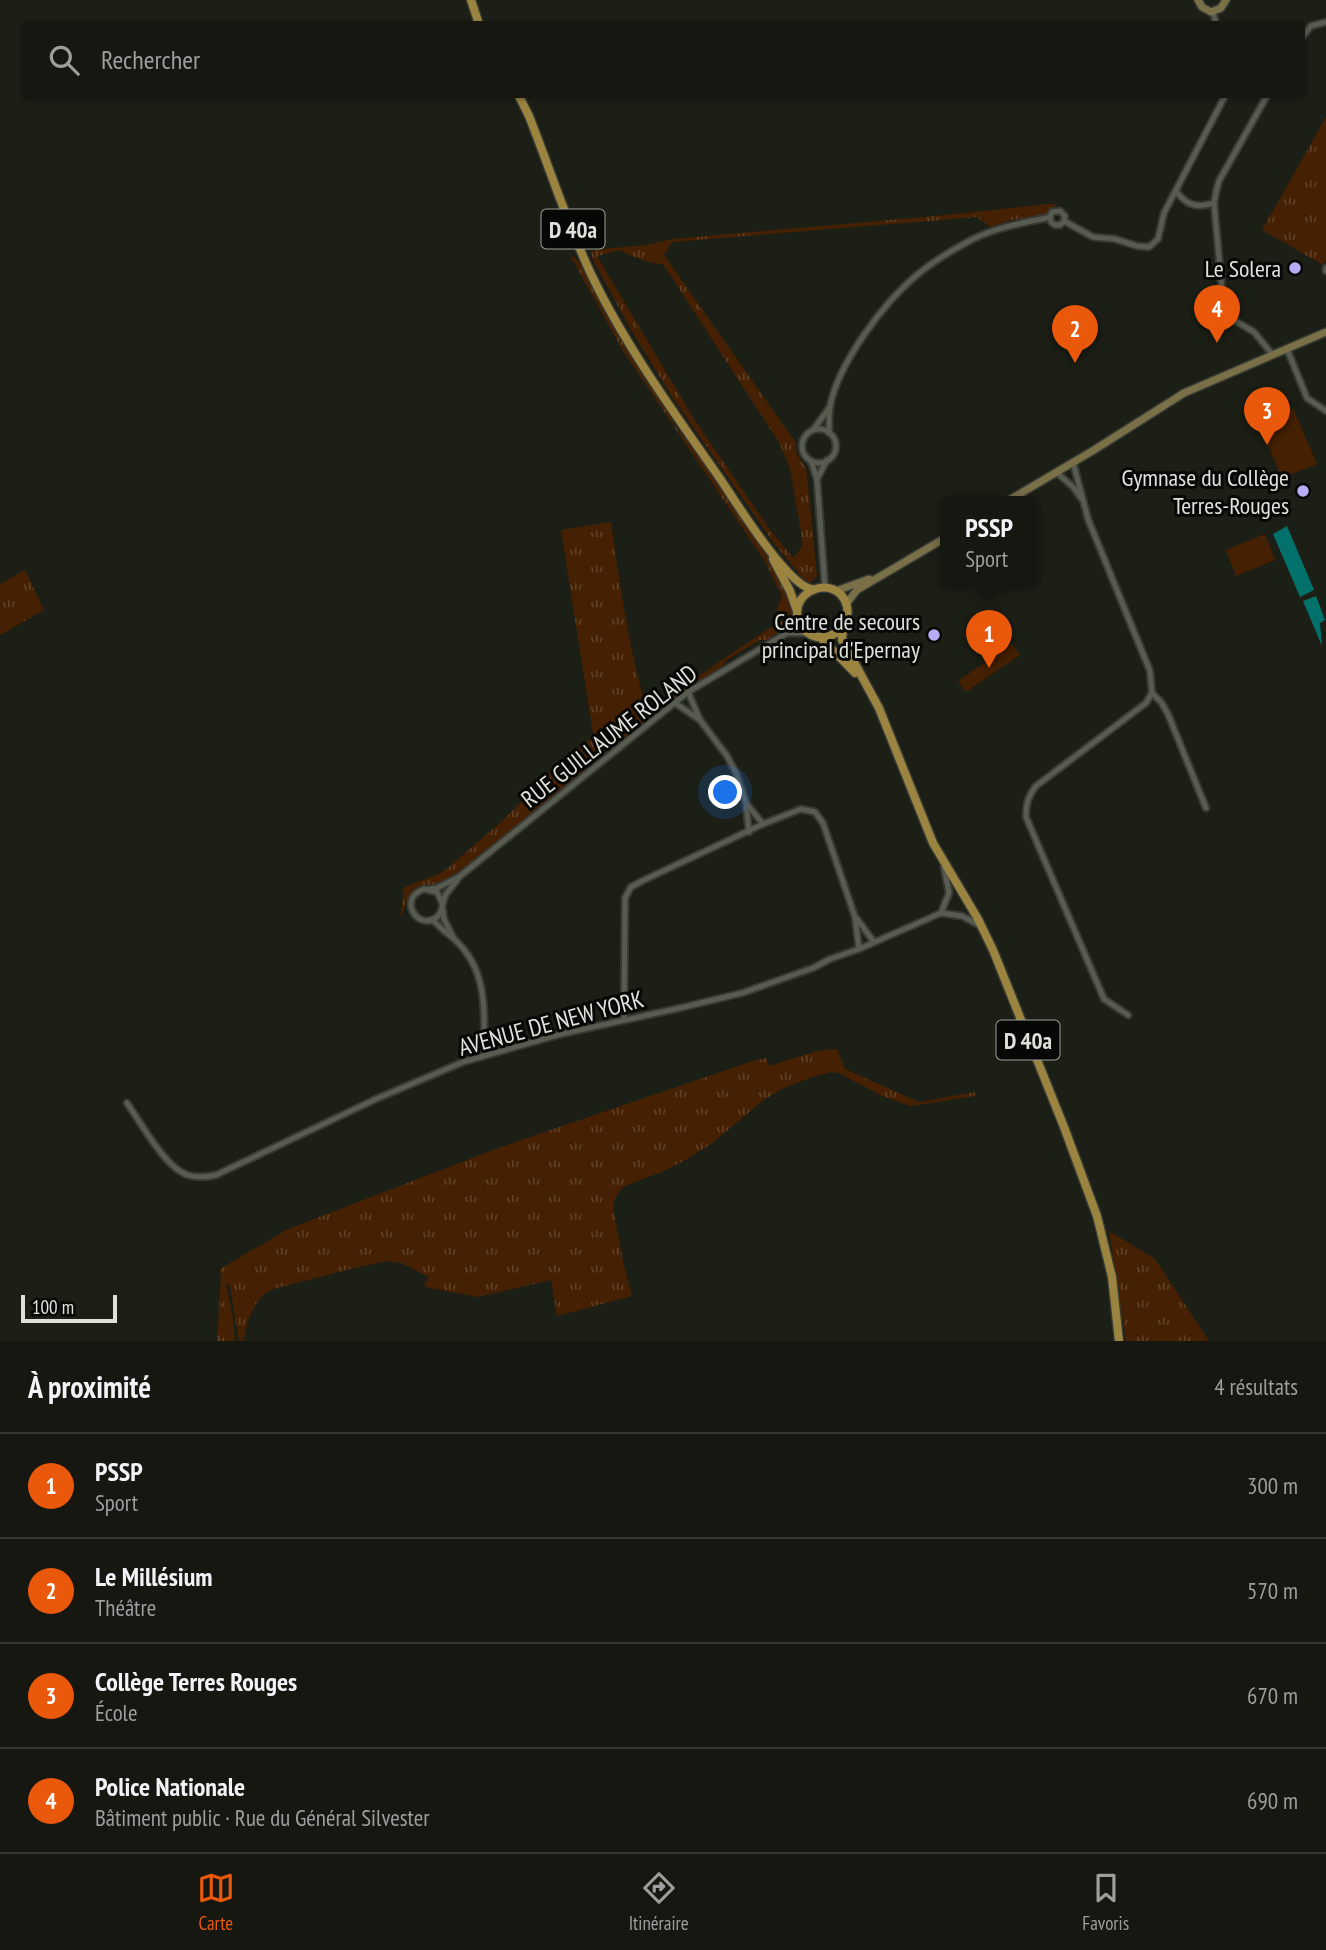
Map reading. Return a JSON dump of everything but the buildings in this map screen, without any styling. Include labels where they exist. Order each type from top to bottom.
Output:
[{"type":"main road","points":[[473,0],[478,21]]},
{"type":"main road","name":"D 40a","points":[[520,98],[581,251],[601,293],[639,359],[765,544],[793,578],[805,588],[811,589]]},
{"type":"main road","name":"D 40a","points":[[765,544],[790,591],[797,613]]},
{"type":"main road","points":[[825,587],[841,594],[846,604],[847,617],[842,629],[829,637],[820,637],[809,634],[799,623],[797,613],[802,597],[811,589],[825,587]]},
{"type":"main road","name":"D 40a","points":[[842,629],[842,640],[879,708],[924,822],[982,928],[1064,1127],[1097,1216],[1112,1277],[1119,1341]]},
{"type":"main road","name":"D 40a","points":[[820,637],[864,682]]},
{"type":"street","points":[[1198,0],[1204,9],[1213,12],[1222,8],[1226,0]]},
{"type":"street","points":[[1213,12],[1215,21]]},
{"type":"street","points":[[1305,33],[1311,26],[1326,22]]},
{"type":"street","points":[[1064,221],[1093,237],[1149,247],[1158,239],[1164,213],[1224,98]]},
{"type":"street","points":[[1266,98],[1219,181],[1214,203],[1224,311],[1227,316],[1254,332],[1272,354]]},
{"type":"street","points":[[1176,191],[1182,200],[1191,206],[1202,207],[1214,203]]},
{"type":"street","points":[[1060,211],[1064,214],[1064,221],[1055,225],[1051,222],[1052,212],[1060,211]]},
{"type":"street","points":[[829,433],[830,407],[837,384],[851,356],[895,296],[919,273],[974,239],[1009,226],[1050,217]]},
{"type":"street","points":[[1016,496],[1184,393],[1326,332]]},
{"type":"street","points":[[1287,349],[1307,398],[1326,411]]},
{"type":"street","points":[[825,587],[817,479],[811,461],[804,453],[803,442],[830,407]]},
{"type":"street","points":[[813,430],[824,430],[835,442],[834,452],[817,479]]},
{"type":"street","points":[[811,461],[827,460]]},
{"type":"street","points":[[1073,462],[1088,520],[1150,671],[1152,693],[1146,703],[1036,786],[1028,796],[1026,817],[1104,999],[1128,1015]]},
{"type":"street","points":[[1056,472],[1073,487],[1083,501]]},
{"type":"street","points":[[846,604],[856,590],[940,541]]},
{"type":"street","points":[[836,591],[880,575]]},
{"type":"street","points":[[797,613],[787,632],[809,634]]},
{"type":"street","name":"RUE GUILLAUME ROLAND","points":[[429,889],[459,877],[688,692],[787,632]]},
{"type":"street","points":[[688,692],[700,720],[727,755],[736,773],[746,803],[749,832]]},
{"type":"street","points":[[1152,693],[1168,714],[1206,808]]},
{"type":"street","points":[[676,703],[700,720]]},
{"type":"street","points":[[746,803],[763,824]]},
{"type":"street","points":[[624,1020],[627,892],[642,881],[763,824],[802,809],[811,810],[820,816],[823,823],[855,917],[859,948]]},
{"type":"street","points":[[943,861],[949,893],[941,913],[962,916],[982,928]]},
{"type":"street","name":"RUE GUILLAUME ROLAND","points":[[442,905],[459,877]]},
{"type":"street","points":[[453,937],[432,920],[419,919],[414,914],[411,907],[415,894],[429,889],[437,892],[444,919],[480,978],[484,996],[484,1055]]},
{"type":"street","points":[[432,920],[437,917],[442,905]]},
{"type":"street","name":"AVENUE DE NEW YORK","points":[[127,1103],[169,1162],[181,1173],[190,1176],[221,1174],[406,1086],[463,1062],[561,1034],[742,993],[813,968],[941,913]]},
{"type":"street","points":[[855,917],[874,942]]},
{"type":"green space","points":[[1326,117],[1326,260],[1323,265],[1262,230]]},
{"type":"green space","points":[[1057,205],[1047,214],[991,227],[977,217],[672,242],[664,255],[796,443],[798,456],[806,467],[817,576],[809,583],[773,542],[672,397],[630,328],[591,252],[673,239]],"holes":[[[620,250],[635,258],[663,264],[780,444],[790,469],[802,538],[802,547],[793,558],[770,530],[694,419],[597,256]]]},
{"type":"green space","points":[[573,256],[675,426],[701,458],[768,557],[794,603],[792,619],[767,640],[760,640],[727,660],[723,666],[688,689],[626,738],[608,732],[595,741],[599,759],[455,876],[439,884],[415,888],[400,917],[404,892],[402,889],[444,871],[500,823],[565,758],[592,738],[594,740],[561,530],[611,522],[629,638],[646,707],[666,698],[784,620],[777,610],[782,596],[764,560],[623,351],[571,257]]},
{"type":"green space","points":[[1293,408],[1317,464],[1282,478],[1258,422]]},
{"type":"green space","points":[[1265,534],[1275,560],[1236,576],[1226,550]]},
{"type":"green space","points":[[25,570],[44,610],[0,635],[0,584]]},
{"type":"green space","points":[[994,625],[1003,640],[983,651],[975,637]]},
{"type":"green space","points":[[1012,644],[1020,655],[966,692],[958,681]]},
{"type":"green space","points":[[837,1049],[845,1069],[919,1102],[975,1092],[975,1096],[911,1106],[882,1096],[839,1073],[830,1072],[784,1088],[765,1099],[711,1144],[662,1172],[624,1186],[615,1198],[613,1208],[632,1296],[557,1316],[551,1280],[478,1297],[425,1287],[429,1277],[401,1263],[386,1261],[270,1290],[259,1300],[251,1313],[244,1341],[239,1341],[230,1284],[226,1284],[235,1341],[217,1341],[220,1269],[288,1229],[501,1147],[753,1061],[766,1058],[769,1066],[821,1050]]},
{"type":"green space","points":[[1109,1231],[1155,1259],[1209,1341],[1126,1341]]},
{"type":"water","points":[[1287,526],[1314,590],[1300,597],[1273,534]]},
{"type":"water","points":[[1316,596],[1325,620],[1320,623],[1322,646],[1303,601]]},
{"type":"place","name":"Le Solera","points":[[1295,268]]},
{"type":"place","name":"Police Nationale","points":[[1217,343]]},
{"type":"place","name":"Le Millésium","points":[[1075,363]]},
{"type":"place","name":"Collège Terres Rouges","points":[[1267,445]]},
{"type":"place","name":"Gymnase du Collège Terres-Rouges","points":[[1303,491]]},
{"type":"place","name":"Centre de secours principal d'Epernay","points":[[934,635]]},
{"type":"place","name":"PSSP","points":[[989,668]]}]
